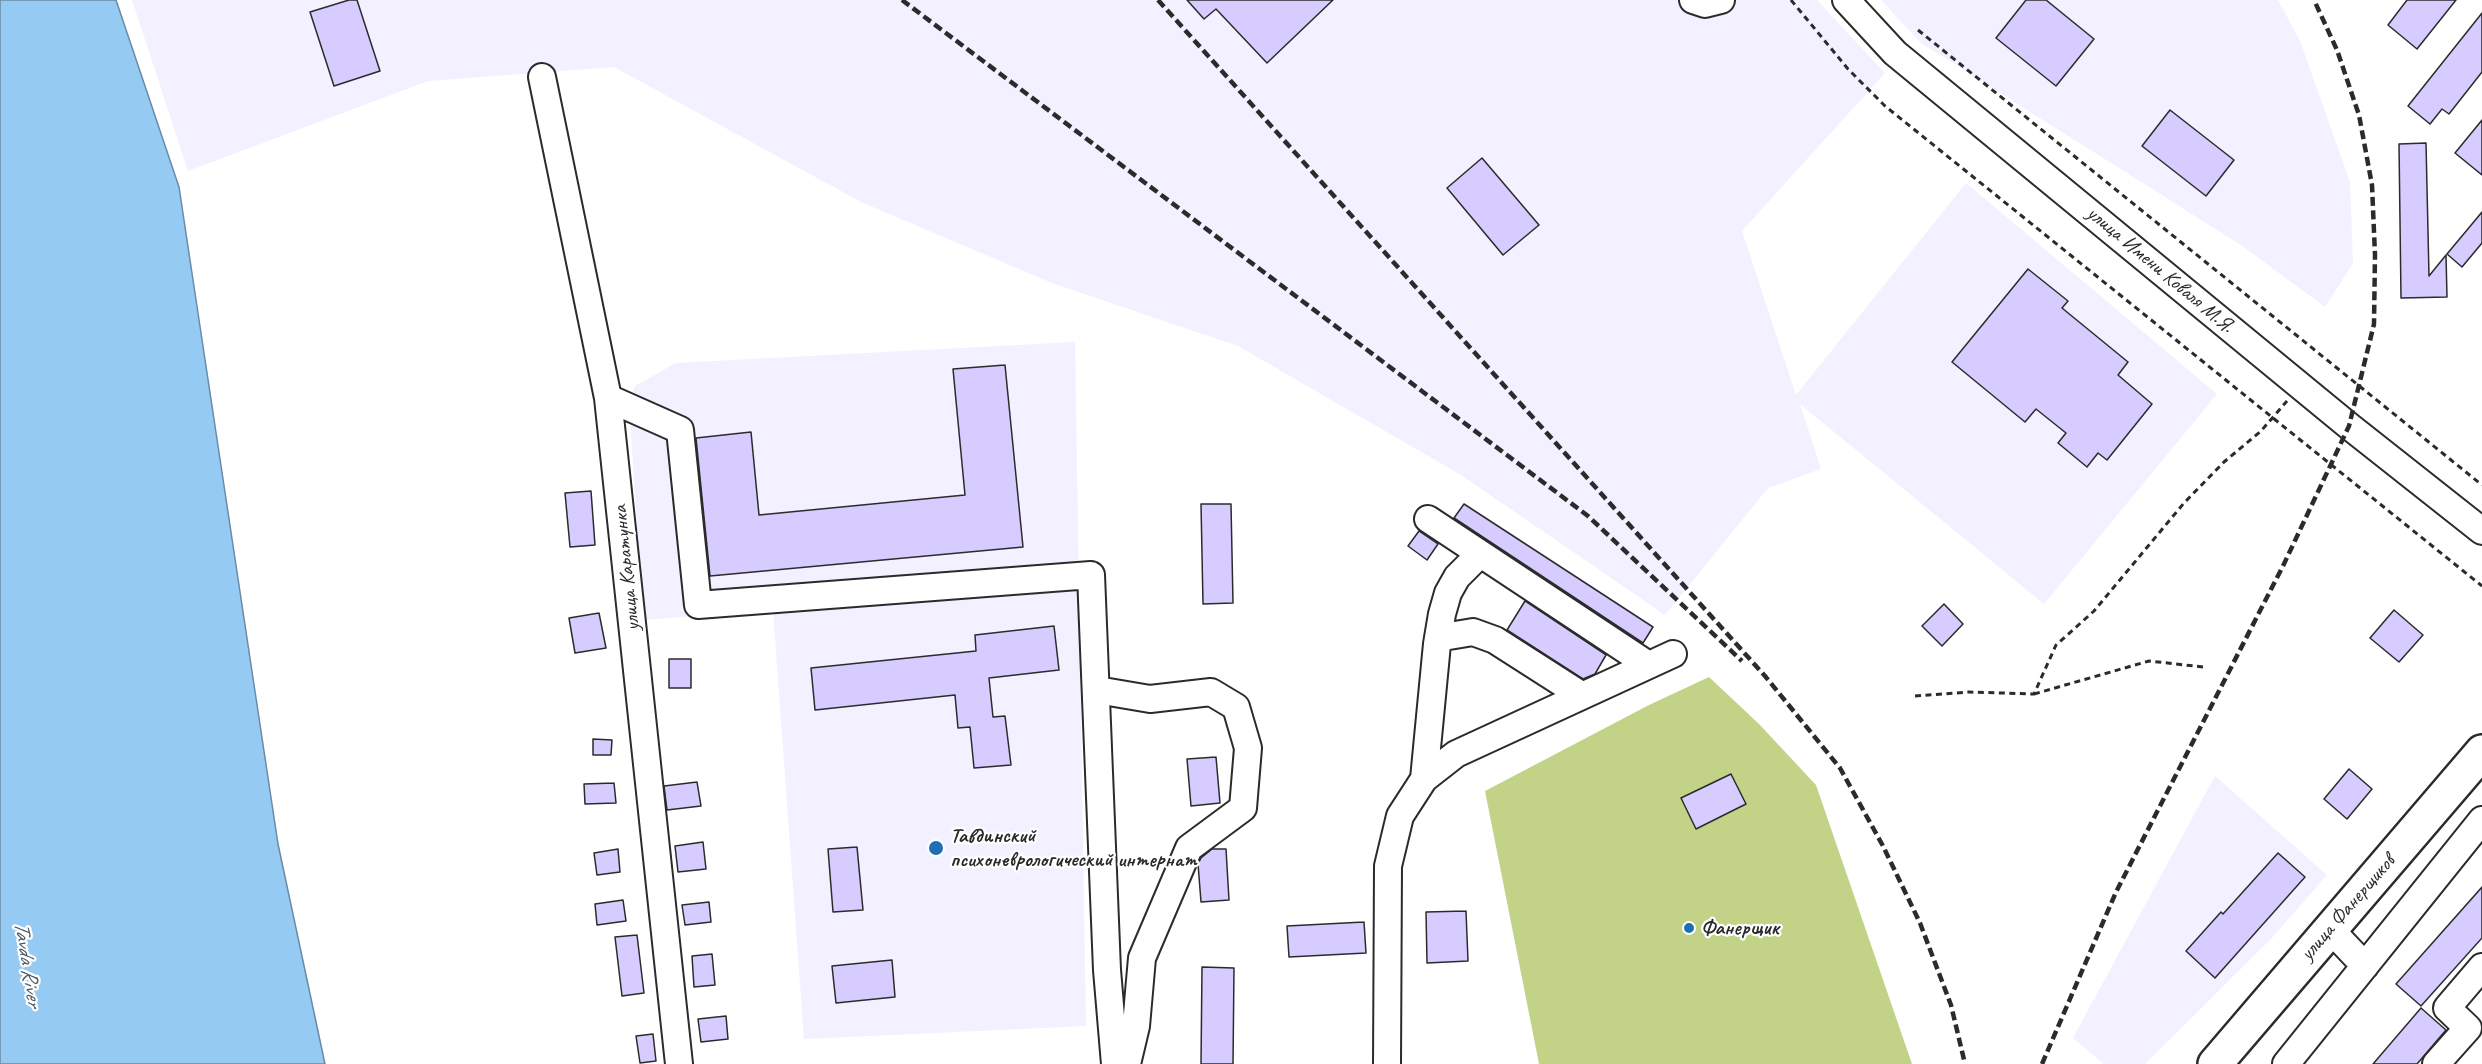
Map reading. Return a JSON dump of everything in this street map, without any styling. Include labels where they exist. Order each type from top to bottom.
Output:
[{"type":"main road","name":"улица Фанерщиков","points":[[2228,1059],[2330,929],[2480,757]]},
{"type":"street","points":[[1693,0],[1705,4],[1721,0]]},
{"type":"street","name":"улица Имени Коваля М.Я.","points":[[1846,0],[1895,53],[2300,386],[2482,531]]},
{"type":"street","name":"улица Каратунка","points":[[542,77],[608,398],[680,1064]]},
{"type":"street","points":[[608,398],[680,430],[698,605],[1091,575],[1107,970],[1115,1064]]},
{"type":"street","points":[[1428,519],[1647,664]]},
{"type":"street","points":[[1424,778],[1437,644],[1448,593],[1457,577],[1480,554]]},
{"type":"street","points":[[1437,644],[1443,637],[1473,632],[1495,640],[1581,695]]},
{"type":"street","points":[[1387,1064],[1388,866],[1400,816],[1424,778],[1456,754],[1673,654]]},
{"type":"street","points":[[1097,690],[1150,699],[1211,692],[1236,707],[1248,748],[1243,808],[1189,848],[1142,958],[1136,1026],[1127,1064]]},
{"type":"street","points":[[2286,1064],[2482,820]]},
{"type":"street","points":[[2330,929],[2365,966]]},
{"type":"street","points":[[2436,1064],[2468,1028],[2447,1008],[2482,967]]},
{"type":"path","points":[[1791,0],[1848,69],[1885,106],[2482,586]]},
{"type":"path","points":[[1918,30],[2482,485]]},
{"type":"path","points":[[2034,694],[2056,645],[2094,611],[2184,503],[2224,462],[2261,430],[2300,386]]},
{"type":"path","points":[[1915,696],[1969,692],[2034,694],[2149,661],[2203,667]]},
{"type":"shaded area","points":[[132,0],[1817,0],[1885,73],[1742,231],[1796,395],[1966,183],[2217,394],[2044,604],[1800,404],[1821,469],[1768,488],[1665,615],[1461,475],[1238,346],[1052,283],[861,202],[614,67],[428,81],[188,171]]},
{"type":"shaded area","points":[[1881,0],[2278,0],[2300,41],[2350,182],[2353,263],[2325,307],[2241,245],[1921,43]]},
{"type":"shaded area","name":"Тавдинский психоневрологический интернат","points":[[1075,342],[1086,1026],[804,1039],[773,610],[643,620],[629,403],[635,386],[676,363]]},
{"type":"shaded area","points":[[2215,776],[2327,875],[2271,939],[2145,1064],[2104,1064],[2073,1038]]},
{"type":"green space","name":"Фанерщик","points":[[1709,677],[1759,724],[1816,785],[1912,1064],[1539,1064],[1485,791],[1649,705]]},
{"type":"water","name":"Tavda River","points":[[0,0],[116,0],[179,187],[278,844],[325,1064],[0,1064]]},
{"type":"building","points":[[349,0],[357,0],[380,71],[334,86],[310,12]]},
{"type":"building","points":[[1187,0],[1333,0],[1267,63],[1216,9],[1204,19]]},
{"type":"building","points":[[2026,0],[2046,0],[2094,39],[2056,86],[1996,38]]},
{"type":"building","points":[[2407,0],[2456,0],[2417,49],[2388,25]]},
{"type":"building","points":[[2482,13],[2482,72],[2449,114],[2442,109],[2430,124],[2408,106]]},
{"type":"building","points":[[2170,110],[2234,160],[2206,196],[2142,146]]},
{"type":"building","points":[[2482,120],[2482,175],[2455,153]]},
{"type":"building","points":[[2426,143],[2429,276],[2446,255],[2447,297],[2401,298],[2399,144]]},
{"type":"building","points":[[1482,158],[1539,225],[1503,255],[1447,188]]},
{"type":"building","points":[[2482,212],[2482,243],[2462,267],[2447,254]]},
{"type":"building","points":[[2028,269],[2068,301],[2062,308],[2128,362],[2118,375],[2152,404],[2107,460],[2098,453],[2087,467],[2058,443],[2066,433],[2036,409],[2025,422],[1952,362]]},
{"type":"building","points":[[1005,365],[1023,547],[710,576],[696,438],[751,432],[759,515],[965,495],[953,369]]},
{"type":"building","points":[[591,491],[595,545],[570,547],[565,493]]},
{"type":"building","points":[[1201,504],[1231,504],[1233,603],[1203,604]]},
{"type":"building","points":[[1464,504],[1653,627],[1643,643],[1454,518]]},
{"type":"building","points":[[1419,531],[1438,544],[1427,560],[1408,546]]},
{"type":"building","points":[[1525,601],[1606,655],[1595,674],[1583,679],[1507,630]]},
{"type":"building","points":[[1944,604],[1963,624],[1942,646],[1922,626]]},
{"type":"building","points":[[2394,610],[2423,635],[2399,662],[2370,638]]},
{"type":"building","points":[[599,613],[606,648],[575,653],[569,618]]},
{"type":"building","points":[[1054,626],[1059,670],[989,678],[993,717],[1005,716],[1011,765],[974,768],[970,727],[958,728],[955,695],[815,710],[811,668],[976,651],[975,635]]},
{"type":"building","points":[[669,659],[691,659],[691,688],[669,688]]},
{"type":"building","points":[[593,739],[612,740],[611,755],[593,755]]},
{"type":"building","points":[[1216,757],[1220,803],[1191,806],[1187,759]]},
{"type":"building","points":[[2349,769],[2372,789],[2347,819],[2324,799]]},
{"type":"building","points":[[1731,774],[1746,804],[1696,829],[1681,798]]},
{"type":"building","points":[[697,782],[701,806],[667,810],[664,786]]},
{"type":"building","points":[[614,783],[616,803],[585,804],[584,784]]},
{"type":"building","points":[[703,842],[706,869],[678,872],[675,846]]},
{"type":"building","points":[[857,847],[863,910],[833,912],[828,849]]},
{"type":"building","points":[[618,849],[620,872],[597,875],[594,853]]},
{"type":"building","points":[[1212,849],[1226,849],[1229,900],[1201,902],[1198,864],[1201,858]]},
{"type":"building","points":[[2278,853],[2305,877],[2215,978],[2186,951]]},
{"type":"building","points":[[2482,887],[2482,938],[2421,1006],[2396,984]]},
{"type":"building","points":[[623,900],[626,921],[597,925],[595,904]]},
{"type":"building","points":[[709,902],[711,922],[685,925],[682,905]]},
{"type":"building","points":[[1466,911],[1468,961],[1427,963],[1426,912]]},
{"type":"building","points":[[1364,922],[1366,953],[1289,957],[1287,926]]},
{"type":"building","points":[[637,935],[644,993],[622,996],[615,937]]},
{"type":"building","points":[[712,954],[715,985],[694,987],[692,956]]},
{"type":"building","points":[[892,960],[895,997],[836,1003],[832,966]]},
{"type":"building","points":[[1202,967],[1234,968],[1233,1064],[1201,1064]]},
{"type":"building","points":[[2421,1008],[2446,1030],[2417,1064],[2373,1064]]},
{"type":"building","points":[[726,1016],[728,1039],[701,1042],[698,1019]]},
{"type":"building","points":[[653,1034],[656,1061],[640,1063],[636,1036]]},
{"type":"railway","points":[[902,0],[1588,516],[1742,661]]},
{"type":"railway","points":[[1158,0],[1765,676],[1840,768],[1883,846],[1920,923],[1951,1005],[1965,1064]]},
{"type":"railway","points":[[2042,1064],[2116,892],[2283,566],[2349,426],[2374,324],[2375,255],[2372,185],[2359,115],[2337,50],[2314,0]]},
{"type":"place","name":"Тавдинский психоневрологический интернат","points":[[936,848]]},
{"type":"place","name":"Фанерщик","points":[[1689,928]]}]
